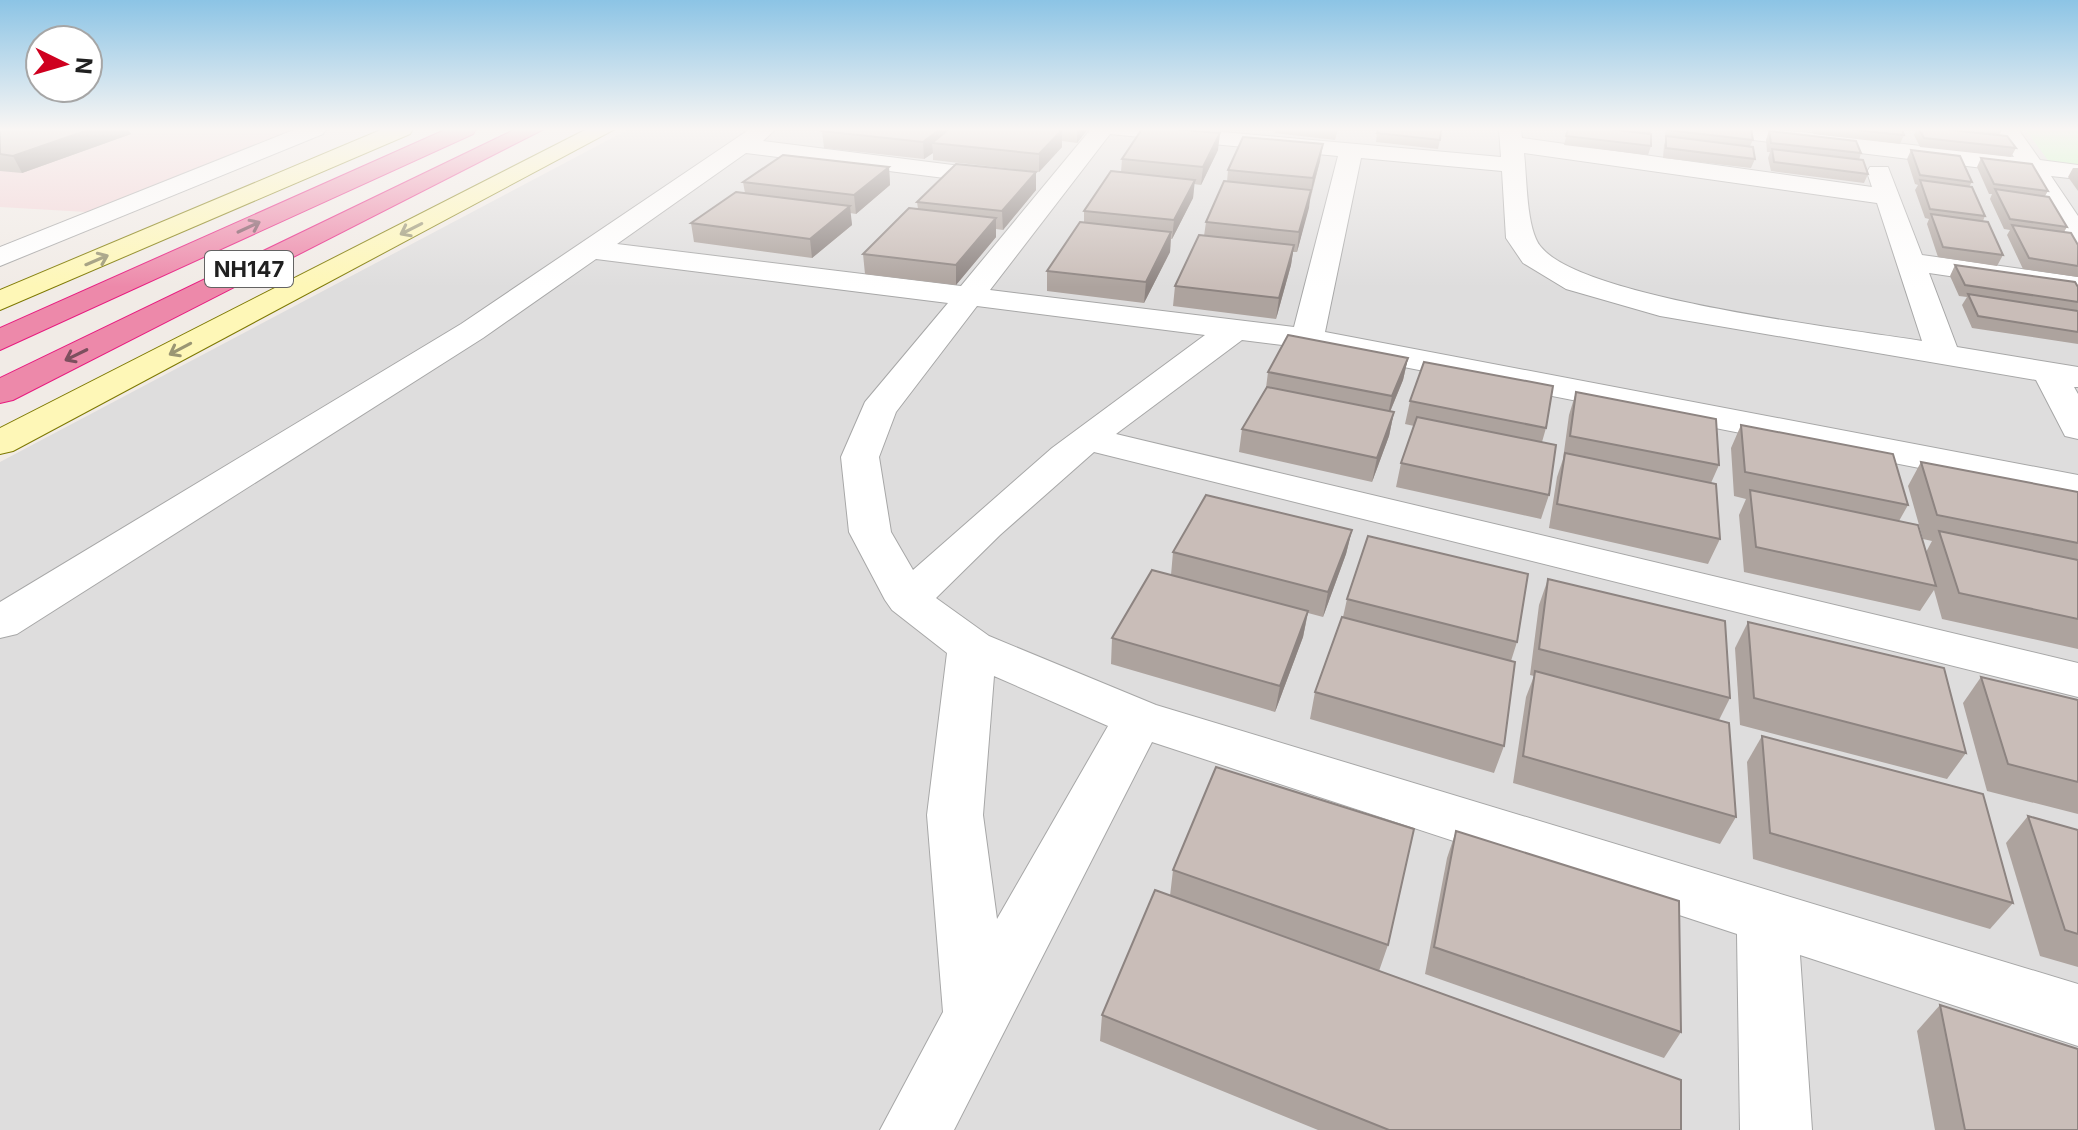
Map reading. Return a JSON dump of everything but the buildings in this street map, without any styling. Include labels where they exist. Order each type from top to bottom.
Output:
[{"type":"highway","name":"NH147","points":[[0,340],[348,182]]},
{"type":"highway","name":"NH147","points":[[0,392],[426,182]]},
{"type":"street","points":[[0,257],[185,182]]},
{"type":"street","points":[[0,301],[279,182]]},
{"type":"street","points":[[0,443],[503,182]]},
{"type":"street","points":[[0,623],[472,331],[687,182]]},
{"type":"street","points":[[1031,182],[1058,186]]},
{"type":"street","points":[[1061,182],[878,410],[860,457],[870,532],[908,600],[972,647],[1138,718],[2078,1015]]},
{"type":"street","points":[[1307,338],[1344,182]]},
{"type":"street","points":[[1515,182],[1520,238],[1533,257],[1577,283],[1660,307],[2064,374],[2078,428]]},
{"type":"street","points":[[1775,182],[1888,197]]},
{"type":"street","points":[[1883,182],[1943,354]]},
{"type":"street","points":[[2044,182],[2073,222]]},
{"type":"street","points":[[588,249],[1307,338],[2078,487]]},
{"type":"street","points":[[1911,262],[2078,286]]},
{"type":"street","points":[[908,600],[990,517],[1174,370],[1236,329]]},
{"type":"street","points":[[1087,439],[2078,680]]},
{"type":"street","points":[[972,647],[955,815],[977,1017]]},
{"type":"street","points":[[916,1130],[1138,718]]},
{"type":"street","points":[[1767,917],[1776,1130]]},
{"type":"shaded area","points":[[0,182],[197,182],[121,214],[0,207]]},
{"type":"shaded area","points":[[529,182],[2078,182],[2078,1130],[0,1130],[0,462]]}]
